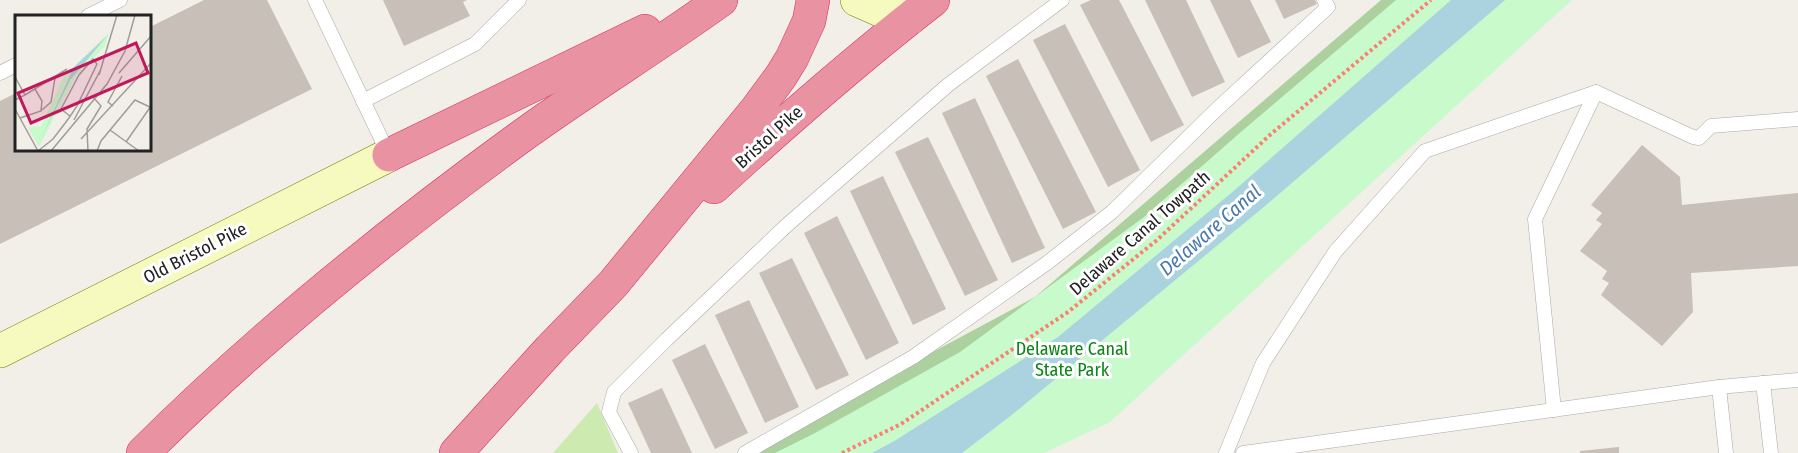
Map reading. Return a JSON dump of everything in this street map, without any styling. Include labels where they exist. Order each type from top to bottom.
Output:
[{"type":"highway","points":[[389,155],[709,0]]},
{"type":"highway","points":[[143,453],[190,405],[252,350],[389,236],[535,127],[721,0]]},
{"type":"highway","points":[[456,453],[550,349],[613,284],[756,110],[781,76],[801,40],[809,21],[813,0]]},
{"type":"highway","name":"Bristol Pike","points":[[613,284],[777,129],[921,9]]},
{"type":"main road","points":[[857,0],[882,11],[921,9]]},
{"type":"main road","name":"Old Bristol Pike","points":[[0,351],[389,155]]},
{"type":"lane","points":[[90,15],[120,0]]},
{"type":"lane","points":[[315,0],[389,155]]},
{"type":"lane","points":[[363,101],[475,44],[519,0]]},
{"type":"lane","points":[[631,453],[609,412],[614,392],[796,217],[948,85],[1062,0]]},
{"type":"lane","points":[[745,453],[913,357],[1112,212],[1217,109],[1328,7],[1324,0]]},
{"type":"lane","points":[[0,74],[15,66]]},
{"type":"lane","points":[[1226,453],[1263,363],[1335,252],[1425,151],[1596,92],[1699,138],[1711,126],[1798,119]]},
{"type":"lane","points":[[1554,410],[1534,219],[1596,92]]},
{"type":"lane","points":[[1243,453],[1719,387],[1798,380]]},
{"type":"lane","points":[[1763,384],[1771,453]]},
{"type":"lane","points":[[1719,387],[1726,453]]},
{"type":"path","name":"Delaware Canal Towpath","points":[[842,453],[901,424],[1068,312],[1157,240],[1271,134],[1431,0]]},
{"type":"green space","points":[[1381,0],[1451,0],[872,453],[745,453],[1035,297]]},
{"type":"green space","name":"Delaware Canal State Park","points":[[1396,0],[1572,0],[1110,422],[1044,453],[775,453],[960,352],[1144,217]]},
{"type":"green space","points":[[597,403],[618,453],[553,453]]},
{"type":"water","name":"Delaware Canal","points":[[1451,0],[1505,0],[1265,206],[1013,414],[962,453],[872,453],[1058,337],[1236,189]]},
{"type":"building","points":[[204,0],[267,0],[312,89],[0,244],[0,101],[15,94],[15,152],[152,152],[152,26]]},
{"type":"building","points":[[383,0],[467,0],[463,2],[470,16],[404,46]]},
{"type":"building","points":[[1091,0],[1119,0],[1184,125],[1151,142],[1080,5]]},
{"type":"building","points":[[1145,0],[1186,0],[1225,82],[1192,97]]},
{"type":"building","points":[[1210,0],[1250,0],[1271,42],[1238,58]]},
{"type":"building","points":[[1275,0],[1315,0],[1317,4],[1284,19]]},
{"type":"building","points":[[1065,24],[1140,170],[1108,187],[1033,40]]},
{"type":"building","points":[[1018,59],[1096,212],[1063,229],[986,76]]},
{"type":"building","points":[[975,98],[1045,248],[1012,263],[942,113]]},
{"type":"building","points":[[928,137],[998,280],[965,296],[895,152]]},
{"type":"building","points":[[1642,145],[1680,177],[1682,205],[1798,193],[1798,266],[1691,273],[1693,312],[1662,346],[1601,295],[1609,283],[1602,279],[1607,271],[1580,251],[1602,224],[1596,220],[1602,213],[1591,205]]},
{"type":"building","points":[[883,176],[946,309],[913,325],[850,191]]},
{"type":"building","points":[[837,216],[899,343],[866,360],[804,233]]},
{"type":"building","points":[[792,258],[849,375],[816,390],[759,273]]},
{"type":"building","points":[[749,300],[799,407],[765,423],[715,315]]},
{"type":"building","points":[[705,344],[748,433],[715,449],[672,360]]},
{"type":"building","points":[[662,388],[692,453],[651,453],[628,403]]},
{"type":"building","points":[[1619,447],[1619,453],[1580,453],[1580,451]]}]
